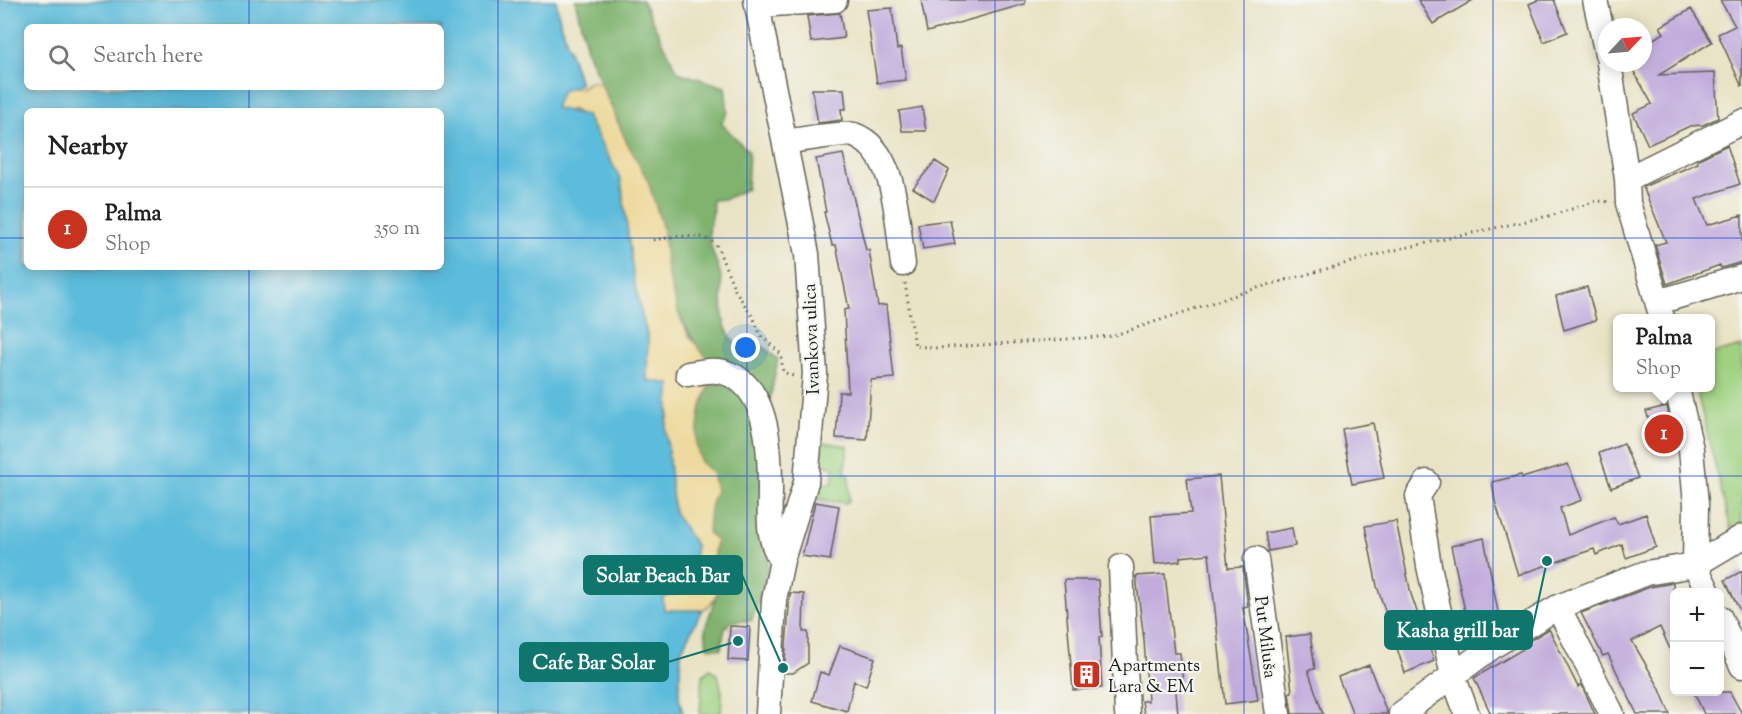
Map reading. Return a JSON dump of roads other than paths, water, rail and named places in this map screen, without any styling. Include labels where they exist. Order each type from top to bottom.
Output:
[{"type":"street","points":[[757,2],[836,0]]},
{"type":"street","points":[[1595,0],[1599,18]]},
{"type":"street","name":"Ivankova ulica","points":[[757,2],[807,254],[815,382],[806,482],[782,560],[774,600],[768,714]]},
{"type":"street","points":[[1610,72],[1628,179],[1628,203],[1660,310],[1742,277]]},
{"type":"street","points":[[1628,179],[1742,122]]},
{"type":"street","points":[[785,142],[853,134],[876,149],[889,174],[903,264]]},
{"type":"street","points":[[688,374],[717,371],[729,374],[742,382],[756,401],[762,415],[767,445],[770,526],[774,549],[782,560]]},
{"type":"street","points":[[1678,392],[1691,448],[1696,504],[1695,565],[1706,588]]},
{"type":"street","points":[[1426,482],[1418,496],[1429,566],[1453,676],[1467,714]]},
{"type":"street","points":[[1401,714],[1493,645],[1558,607],[1647,573],[1695,565],[1742,537]]},
{"type":"street","name":"Put Miluša","points":[[1256,559],[1278,714]]},
{"type":"street","points":[[1122,567],[1127,714]]},
{"type":"street","points":[[1558,607],[1612,714]]},
{"type":"street","points":[[1724,628],[1742,666]]},
{"type":"water","points":[[0,0],[556,0],[580,84],[562,91],[555,108],[586,115],[621,180],[634,281],[648,340],[647,380],[671,384],[666,430],[674,512],[696,546],[689,589],[663,598],[664,610],[702,610],[681,651],[679,697],[683,714],[0,714]]},
{"type":"place","name":"Palma","points":[[1664,434]]},
{"type":"place","name":"Kasha grill bar","points":[[1547,561]]},
{"type":"place","name":"Cafe Bar Solar","points":[[738,641]]},
{"type":"place","name":"Solar Beach Bar","points":[[783,668]]},
{"type":"place","name":"Apartments Lara & EM","points":[[1087,675]]}]
